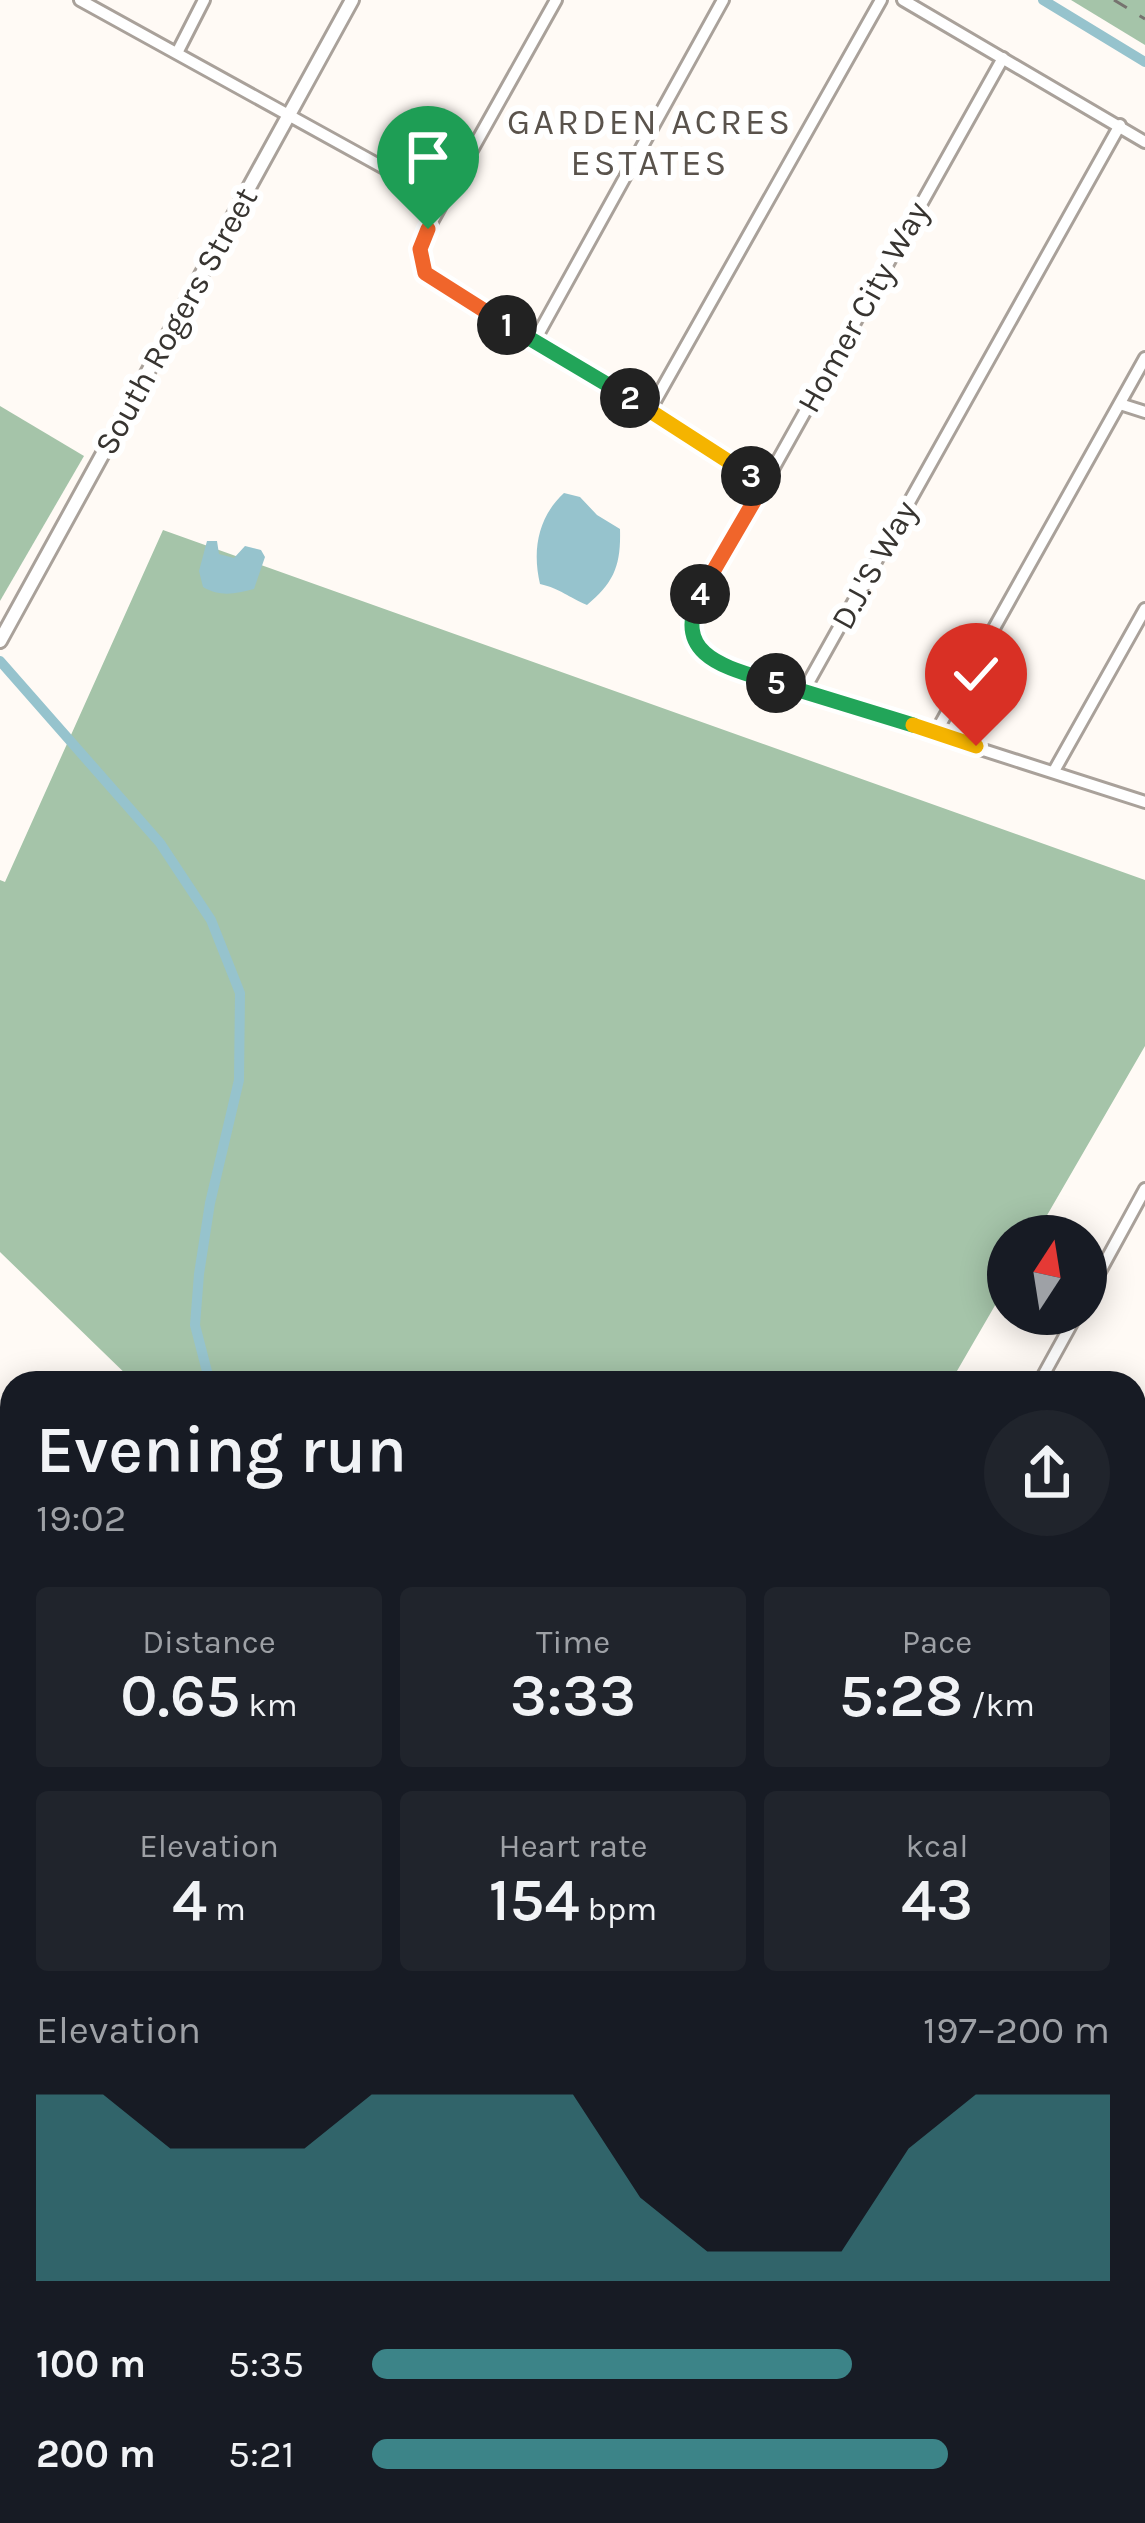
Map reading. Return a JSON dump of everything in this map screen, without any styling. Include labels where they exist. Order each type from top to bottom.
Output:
[{"type":"street","points":[[80,0],[444,200]]},
{"type":"street","points":[[178,51],[204,0]]},
{"type":"street","name":"South Rogers Street","points":[[0,641],[352,0]]},
{"type":"street","points":[[556,0],[420,243],[420,262],[425,273],[477,308],[764,484]]},
{"type":"street","points":[[535,340],[723,0]]},
{"type":"street","points":[[650,410],[881,0]]},
{"type":"street","points":[[903,0],[1145,142]]},
{"type":"street","name":"Homer City Way","points":[[803,692],[718,664],[702,650],[692,630],[692,612],[1004,58]]},
{"type":"street","name":"D.J.'S Way","points":[[803,692],[1120,125]]},
{"type":"street","points":[[936,732],[1145,358]]},
{"type":"street","points":[[1120,404],[1145,412]]},
{"type":"street","points":[[1054,771],[1145,609]]},
{"type":"street","points":[[803,692],[1145,802]]},
{"type":"street","points":[[1107,1259],[1145,1190]]},
{"type":"street","points":[[1046,1371],[1065,1335]]},
{"type":"green space","points":[[1071,0],[1145,0],[1145,45]]},
{"type":"green space","points":[[0,406],[84,456],[0,601]]},
{"type":"green space","points":[[163,530],[1145,880],[1145,1046],[1047,1215],[987,1215],[987,1319],[957,1371],[123,1371],[0,1252],[0,880],[5,882]]},
{"type":"water","points":[[564,493],[580,497],[620,529],[614,572],[587,605],[540,584],[539,535]]},
{"type":"water","points":[[207,541],[217,541],[219,554],[234,558],[245,546],[261,550],[265,557],[254,589],[228,594],[203,587],[199,571]]},
{"type":"waterway","points":[[1043,0],[1145,62]]},
{"type":"waterway","points":[[0,661],[160,843],[211,920],[240,993],[239,1080],[199,1274],[195,1325],[207,1371]]},
{"type":"railway","points":[[1114,0],[1145,19]]},
{"type":"district","name":"GARDEN ACRES ESTATES","points":[[650,142]]},
{"type":"route","points":[[428,229],[420,243],[420,262],[431,278],[764,484],[692,612],[692,630],[707,656],[718,664],[976,746]]}]
